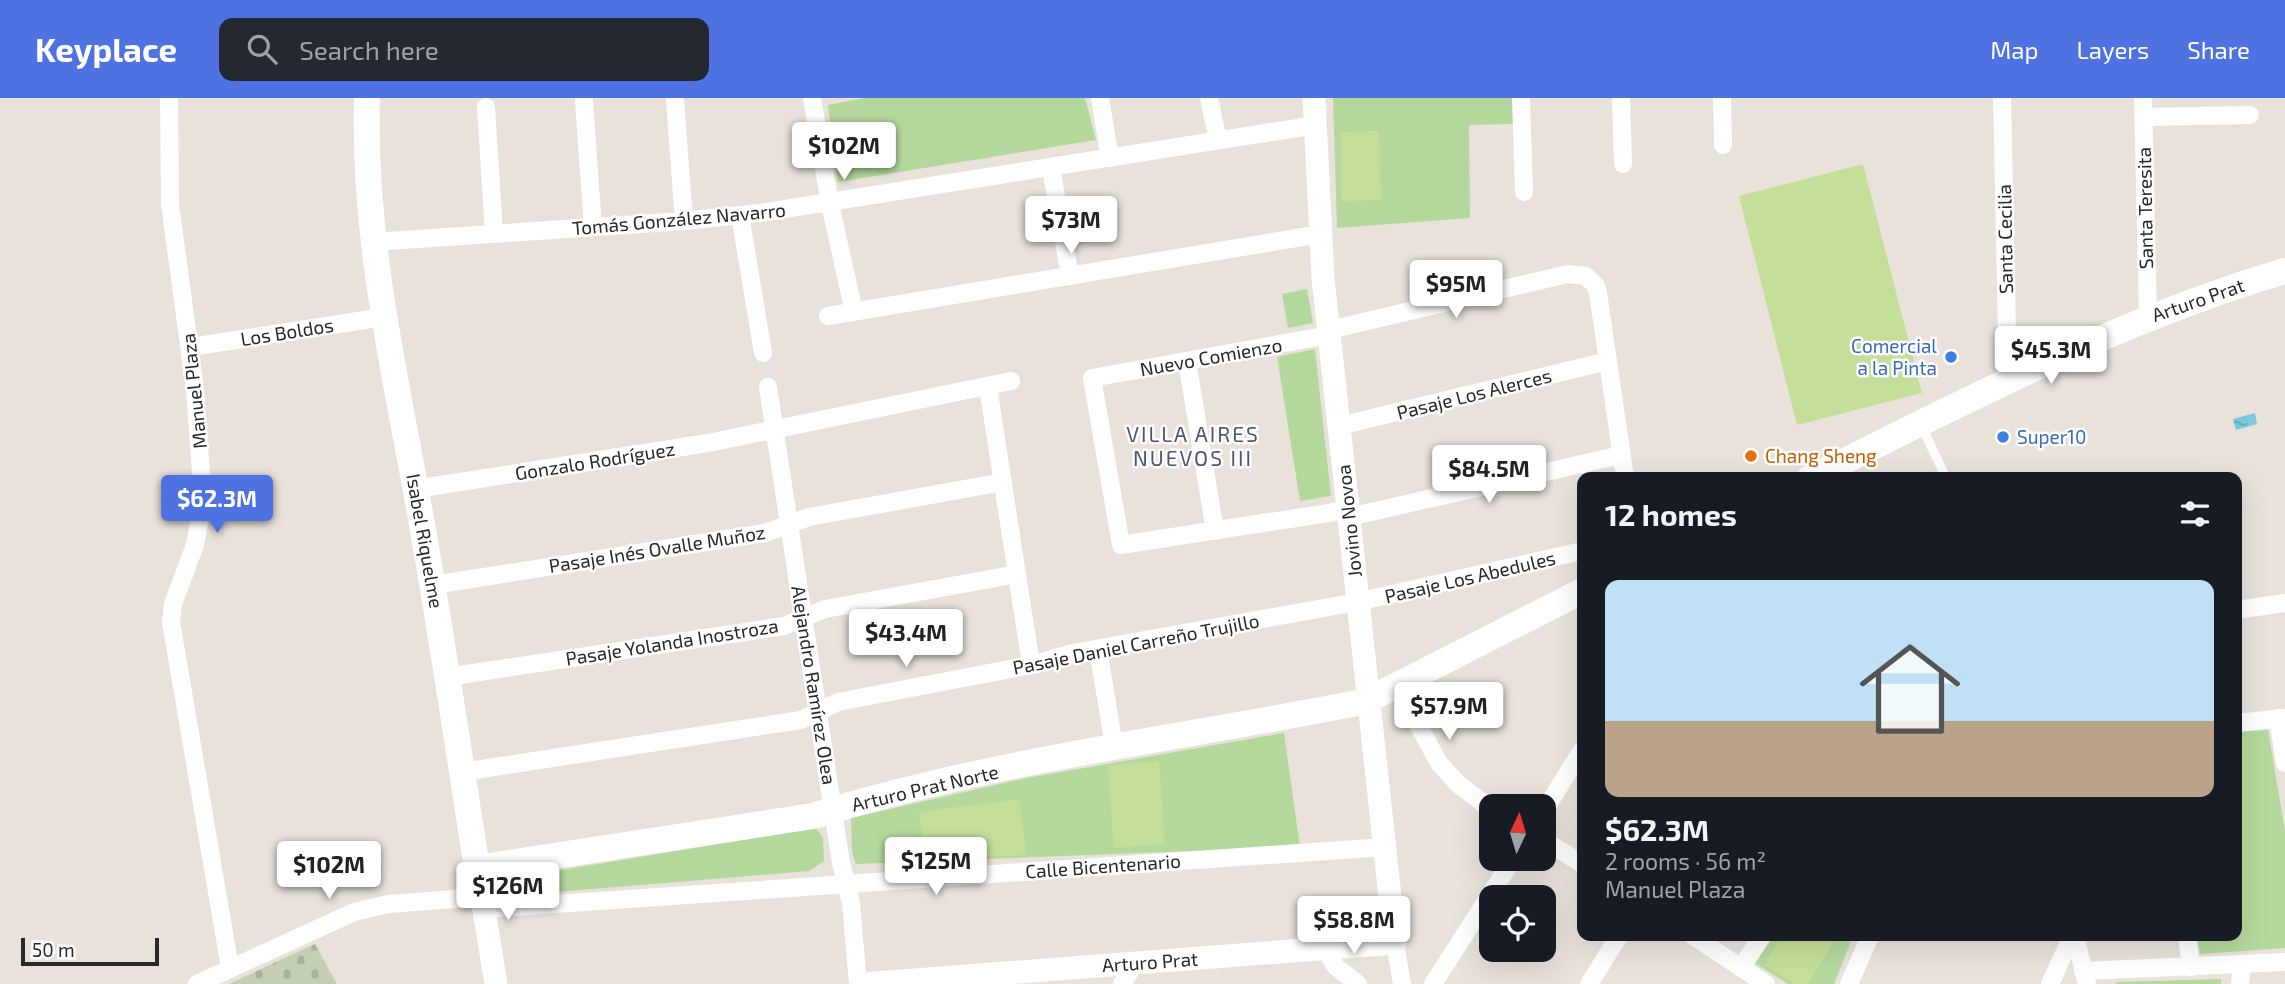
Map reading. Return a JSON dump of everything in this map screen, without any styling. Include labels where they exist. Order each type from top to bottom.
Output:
[{"type":"main road","name":"Isabel Riquelme","points":[[367,98],[367,162],[373,243],[433,585],[477,867]]},
{"type":"main road","name":"Arturo Prat","points":[[1822,472],[2073,349],[2148,318],[2285,271]]},
{"type":"main road","points":[[1370,699],[1577,594]]},
{"type":"main road","name":"Arturo Prat Norte","points":[[477,867],[813,816],[1018,766],[1370,699]]},
{"type":"street","name":"Manuel Plaza","points":[[169,98],[170,204],[199,422],[202,512],[190,562],[173,604],[171,621],[230,968]]},
{"type":"street","points":[[812,98],[830,204],[854,312]]},
{"type":"street","points":[[1100,98],[1110,158]]},
{"type":"street","points":[[1209,98],[1218,141]]},
{"type":"street","name":"Jovino Novoa","points":[[1314,98],[1329,332],[1395,943]]},
{"type":"street","points":[[1521,98],[1524,192]]},
{"type":"street","points":[[1621,98],[1623,163]]},
{"type":"street","points":[[1722,98],[1723,145]]},
{"type":"street","name":"Santa Cecilia","points":[[2002,98],[2008,381]]},
{"type":"street","name":"Santa Teresita","points":[[2143,98],[2148,318]]},
{"type":"street","points":[[584,101],[593,227]]},
{"type":"street","points":[[675,101],[684,221]]},
{"type":"street","points":[[486,107],[494,234]]},
{"type":"street","points":[[2144,117],[2250,115]]},
{"type":"street","name":"Tomás González Navarro","points":[[373,243],[684,221],[830,204],[1316,124]]},
{"type":"street","points":[[1051,168],[1070,276]]},
{"type":"street","points":[[740,215],[763,353]]},
{"type":"street","points":[[828,316],[1321,234]]},
{"type":"street","name":"Nuevo Comienzo","points":[[1215,531],[1121,545],[1092,378],[1329,332],[1568,274],[1586,276],[1596,286],[1608,361]]},
{"type":"street","name":"Los Boldos","points":[[190,347],[384,317]]},
{"type":"street","points":[[1187,361],[1215,531],[1349,514],[1621,455]]},
{"type":"street","points":[[1608,361],[1624,472]]},
{"type":"street","name":"Pasaje Los Alerces","points":[[1339,426],[1608,361]]},
{"type":"street","name":"Gonzalo Rodríguez","points":[[415,489],[708,443],[1011,381]]},
{"type":"street","name":"Alejandro Ramírez Olea","points":[[768,387],[833,810],[851,903],[858,984]]},
{"type":"street","points":[[988,387],[1031,665]]},
{"type":"street","name":"Pasaje Inés Ovalle Muñoz","points":[[433,585],[765,533],[809,517],[1003,482]]},
{"type":"street","name":"Pasaje Los Abedules","points":[[1357,602],[1577,552]]},
{"type":"street","name":"Pasaje Yolanda Inostroza","points":[[447,677],[784,626],[825,609],[1017,574]]},
{"type":"street","name":"Pasaje Daniel Carreño Trujillo","points":[[462,772],[801,720],[838,702],[1031,665],[1098,649],[1357,602]]},
{"type":"street","points":[[2242,609],[2285,603]]},
{"type":"street","points":[[1098,649],[1114,746]]},
{"type":"street","points":[[1396,686],[1439,763],[1458,784],[1479,799]]},
{"type":"street","points":[[2242,722],[2282,718],[2285,763]]},
{"type":"street","points":[[1555,794],[1577,758]]},
{"type":"street","name":"Calle Bicentenario","points":[[197,984],[354,912],[388,904],[483,903],[846,884],[1386,847]]},
{"type":"street","points":[[1556,848],[1577,861]]},
{"type":"street","name":"Isabel Riquelme","points":[[477,867],[496,984]]},
{"type":"street","points":[[1433,984],[1505,872]]},
{"type":"street","points":[[1589,984],[1616,941]]},
{"type":"street","points":[[1700,941],[1766,984]]},
{"type":"street","points":[[1741,968],[1759,941]]},
{"type":"street","points":[[1849,984],[1869,941]]},
{"type":"street","points":[[2050,984],[2072,941]]},
{"type":"street","points":[[2075,941],[2085,978],[2191,967],[2285,962]]},
{"type":"street","points":[[2187,941],[2191,967]]},
{"type":"street","points":[[1395,943],[1402,984]]},
{"type":"street","name":"Arturo Prat","points":[[863,984],[1005,979],[1135,963],[1395,943]]},
{"type":"street","points":[[1325,948],[1335,966],[1358,984]]},
{"type":"street","points":[[1122,984],[1135,963]]},
{"type":"street","points":[[2240,984],[2242,965]]},
{"type":"lane","points":[[1920,424],[1943,472]]},
{"type":"green space","points":[[864,98],[1085,98],[1096,140],[838,182],[828,105]]},
{"type":"green space","points":[[1333,98],[1514,98],[1514,124],[1469,125],[1470,218],[1337,228]]},
{"type":"green space","points":[[1379,131],[1381,200],[1342,201],[1341,132]]},
{"type":"green space","points":[[1863,164],[1922,393],[1797,425],[1739,196]]},
{"type":"green space","points":[[1307,289],[1313,323],[1288,328],[1282,294]]},
{"type":"green space","points":[[1315,349],[1331,496],[1300,501],[1277,357]]},
{"type":"green space","points":[[2268,730],[2285,831],[2285,948],[2200,954],[2198,941],[2242,941],[2242,732]]},
{"type":"green space","points":[[1284,733],[1300,847],[856,864],[852,852],[851,818],[1021,779]]},
{"type":"green space","points":[[1159,761],[1165,844],[1114,848],[1108,765]]},
{"type":"green space","points":[[1019,799],[1026,855],[925,859],[919,812]]},
{"type":"green space","points":[[816,828],[823,838],[824,861],[809,871],[496,897],[495,881]]},
{"type":"green space","points":[[1770,941],[1851,941],[1834,984],[1788,984],[1755,963]]},
{"type":"green space","points":[[1779,941],[1834,941],[1808,984],[1795,984],[1764,965]]},
{"type":"green space","points":[[315,944],[337,984],[229,984]]},
{"type":"green space","points":[[2221,979],[2221,984],[2115,984],[2117,982]]},
{"type":"water","points":[[2255,413],[2257,424],[2236,430],[2233,419]]},
{"type":"place","name":"Comercial a la Pinta","points":[[1951,357]]},
{"type":"place","name":"Super10","points":[[2003,437]]},
{"type":"place","name":"Chang Sheng","points":[[1751,456]]},
{"type":"district","name":"VILLA AIRES NUEVOS III","points":[[1193,447]]}]
